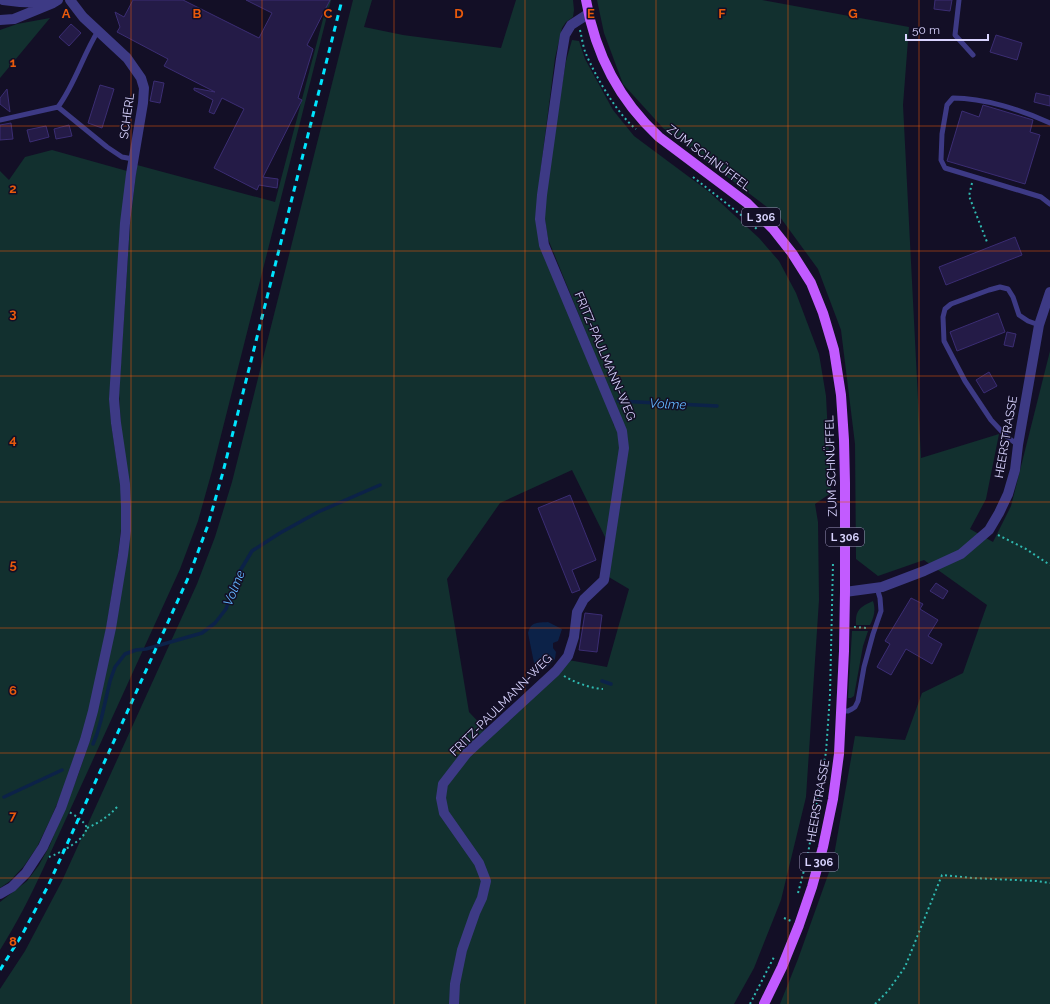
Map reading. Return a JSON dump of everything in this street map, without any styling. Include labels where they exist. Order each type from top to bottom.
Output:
[{"type":"main road","name":"ZUM SCHNÜFFEL","points":[[586,0],[588,14],[597,44],[607,67],[620,92],[642,121],[659,137],[747,203],[773,229],[792,252],[811,283],[823,314],[834,350],[841,395],[845,483],[845,592]]},
{"type":"main road","name":"HEERSTRASSE","points":[[764,1004],[782,967],[812,887],[823,847],[833,799],[839,754],[845,592]]},
{"type":"street","points":[[3,0],[20,2],[55,2]]},
{"type":"street","name":"SCHERL","points":[[0,894],[12,886],[26,873],[43,847],[61,808],[85,740],[93,711],[111,628],[124,549],[126,513],[125,484],[114,399],[125,223],[144,88],[141,78],[127,58],[83,17],[70,0]]},
{"type":"street","points":[[0,20],[14,19],[55,2]]},
{"type":"street","name":"FRITZ-PAULMANN-WEG","points":[[454,1004],[462,950],[482,898],[486,881],[479,863],[444,813],[441,798],[443,784],[467,753],[556,671],[568,656],[574,637],[577,612],[584,599],[604,580],[624,448],[622,431],[544,245],[540,219],[548,150],[565,35],[571,25],[588,14]]},
{"type":"street","name":"HEERSTRASSE","points":[[845,592],[877,588],[924,571],[961,554],[989,530],[1008,494],[1015,470],[1039,325],[1050,292]]},
{"type":"lane","points":[[959,0],[956,35],[973,55]]},
{"type":"lane","points":[[0,120],[58,107],[69,90],[98,31]]},
{"type":"lane","points":[[1050,123],[1033,115],[985,101],[953,98],[947,105],[942,134],[941,160],[945,168],[1041,197],[1050,204]]},
{"type":"lane","points":[[58,107],[107,147],[122,156],[133,159]]},
{"type":"lane","points":[[1018,445],[1006,436],[991,420],[965,381],[944,341],[943,317],[945,310],[951,304],[1000,286],[1008,289],[1011,293],[1019,315],[1028,321],[1039,325]]},
{"type":"lane","points":[[841,711],[848,711],[852,709],[858,701],[872,634],[881,611],[880,598],[877,588]]},
{"type":"path","points":[[578,20],[586,53],[597,74],[612,100],[628,123],[638,132]]},
{"type":"path","points":[[689,174],[741,215],[762,234]]},
{"type":"path","points":[[973,176],[969,196],[987,242]]},
{"type":"path","points":[[989,530],[1050,565]]},
{"type":"path","points":[[798,893],[808,859],[826,752],[830,695],[834,557]]},
{"type":"path","points":[[556,671],[571,680],[595,688],[603,689]]},
{"type":"path","points":[[37,857],[53,855],[74,843],[82,837],[87,828],[110,815],[118,806]]},
{"type":"path","points":[[61,808],[72,813],[85,824],[87,828]]},
{"type":"path","points":[[875,1004],[888,991],[905,966],[942,875],[1050,883]]},
{"type":"path","points":[[788,927],[790,921]]},
{"type":"path","points":[[750,1004],[775,955]]},
{"type":"green space","points":[[328,0],[331,0],[198,521],[180,569],[44,867],[24,909],[0,950],[0,902],[27,881],[39,865],[50,845],[78,775],[92,734],[128,549],[119,393],[130,224],[137,165],[275,202]]},
{"type":"green space","points":[[353,0],[372,0],[364,27],[403,35],[501,48],[516,0],[573,0],[573,17],[566,22],[562,28],[555,58],[540,175],[538,224],[608,406],[614,426],[611,394],[548,239],[544,213],[545,187],[566,61],[572,40],[579,41],[585,59],[613,110],[634,136],[708,191],[759,238],[779,261],[796,293],[819,354],[826,396],[831,493],[815,504],[818,522],[819,600],[806,797],[781,900],[754,968],[734,1004],[0,1004],[0,989],[25,951],[62,881],[197,584],[215,537],[232,482]],"holes":[[[572,470],[611,549],[607,576],[629,589],[607,667],[563,659],[486,730],[469,712],[447,579],[500,503]]]},
{"type":"green space","points":[[597,0],[762,0],[909,27],[903,105],[921,458],[999,434],[986,499],[970,529],[993,542],[1011,506],[1050,351],[1050,1004],[780,1004],[798,959],[833,861],[855,736],[905,740],[922,693],[963,673],[987,605],[924,560],[878,576],[856,559],[855,444],[841,330],[818,269],[780,217],[663,128],[623,84],[604,33]]},
{"type":"green space","points":[[50,18],[0,78],[0,30],[17,24]]},
{"type":"green space","points":[[52,150],[127,171],[110,396],[111,423],[121,488],[122,521],[106,630],[89,713],[71,771],[37,847],[24,866],[10,881],[0,888],[0,171],[9,180],[25,157]]},
{"type":"green space","points":[[873,601],[874,613],[870,625],[856,625],[856,616],[859,610]]},
{"type":"green space","points":[[852,631],[868,631],[863,646],[854,696],[848,698]]},
{"type":"water","points":[[548,622],[562,629],[558,641],[553,643],[553,648],[556,652],[555,659],[545,669],[540,670],[535,668],[528,633],[531,626],[538,623]]},
{"type":"building","points":[[133,0],[183,0],[259,38],[272,13],[246,0],[330,0],[307,45],[313,49],[298,98],[302,100],[263,177],[278,179],[277,188],[259,185],[257,190],[214,168],[244,109],[222,98],[214,114],[209,112],[213,100],[194,90],[194,88],[215,92],[164,66],[168,59],[117,32],[120,27],[115,12],[124,17]]},
{"type":"building","points":[[935,0],[952,0],[950,11],[934,9]]},
{"type":"building","points":[[71,24],[81,33],[69,46],[59,37]]},
{"type":"building","points":[[996,35],[1022,43],[1017,60],[990,52]]},
{"type":"building","points":[[154,81],[164,83],[160,103],[150,101]]},
{"type":"building","points":[[100,85],[114,89],[102,128],[88,123]]},
{"type":"building","points":[[7,89],[10,112],[0,104],[0,98]]},
{"type":"building","points":[[1036,93],[1050,96],[1050,106],[1034,102]]},
{"type":"building","points":[[983,105],[1033,120],[1030,132],[1040,135],[1025,184],[947,161],[962,111],[979,117]]},
{"type":"building","points":[[11,123],[13,139],[0,140],[0,125]]},
{"type":"building","points":[[69,125],[72,136],[56,139],[54,129]]},
{"type":"building","points":[[46,126],[49,137],[30,142],[27,130]]},
{"type":"building","points":[[1015,237],[1022,255],[946,285],[939,267]]},
{"type":"building","points":[[998,313],[1005,332],[957,351],[950,332]]},
{"type":"building","points":[[1007,332],[1016,334],[1013,347],[1004,345]]},
{"type":"building","points":[[989,372],[997,386],[984,393],[976,380]]},
{"type":"building","points":[[570,495],[596,560],[572,570],[580,590],[572,593],[538,508]]},
{"type":"building","points":[[936,583],[948,591],[943,599],[930,591]]},
{"type":"building","points":[[911,598],[923,604],[920,609],[938,620],[928,636],[942,644],[932,664],[906,649],[891,675],[877,667],[890,644],[885,641]]},
{"type":"building","points":[[585,613],[602,615],[597,652],[579,650]]},
{"type":"waterway","name":"Volme","points":[[618,401],[717,406]]},
{"type":"waterway","name":"Volme","points":[[93,744],[101,720],[110,681],[115,667],[125,654],[202,633],[215,623],[226,609],[240,571],[252,551],[280,533],[318,512],[380,485]]},
{"type":"waterway","name":"Volme","points":[[602,681],[611,684]]},
{"type":"waterway","name":"Volme","points":[[4,797],[62,770]]},
{"type":"railway","points":[[0,970],[23,933],[48,886],[189,576],[208,525],[223,472],[342,0]]}]
